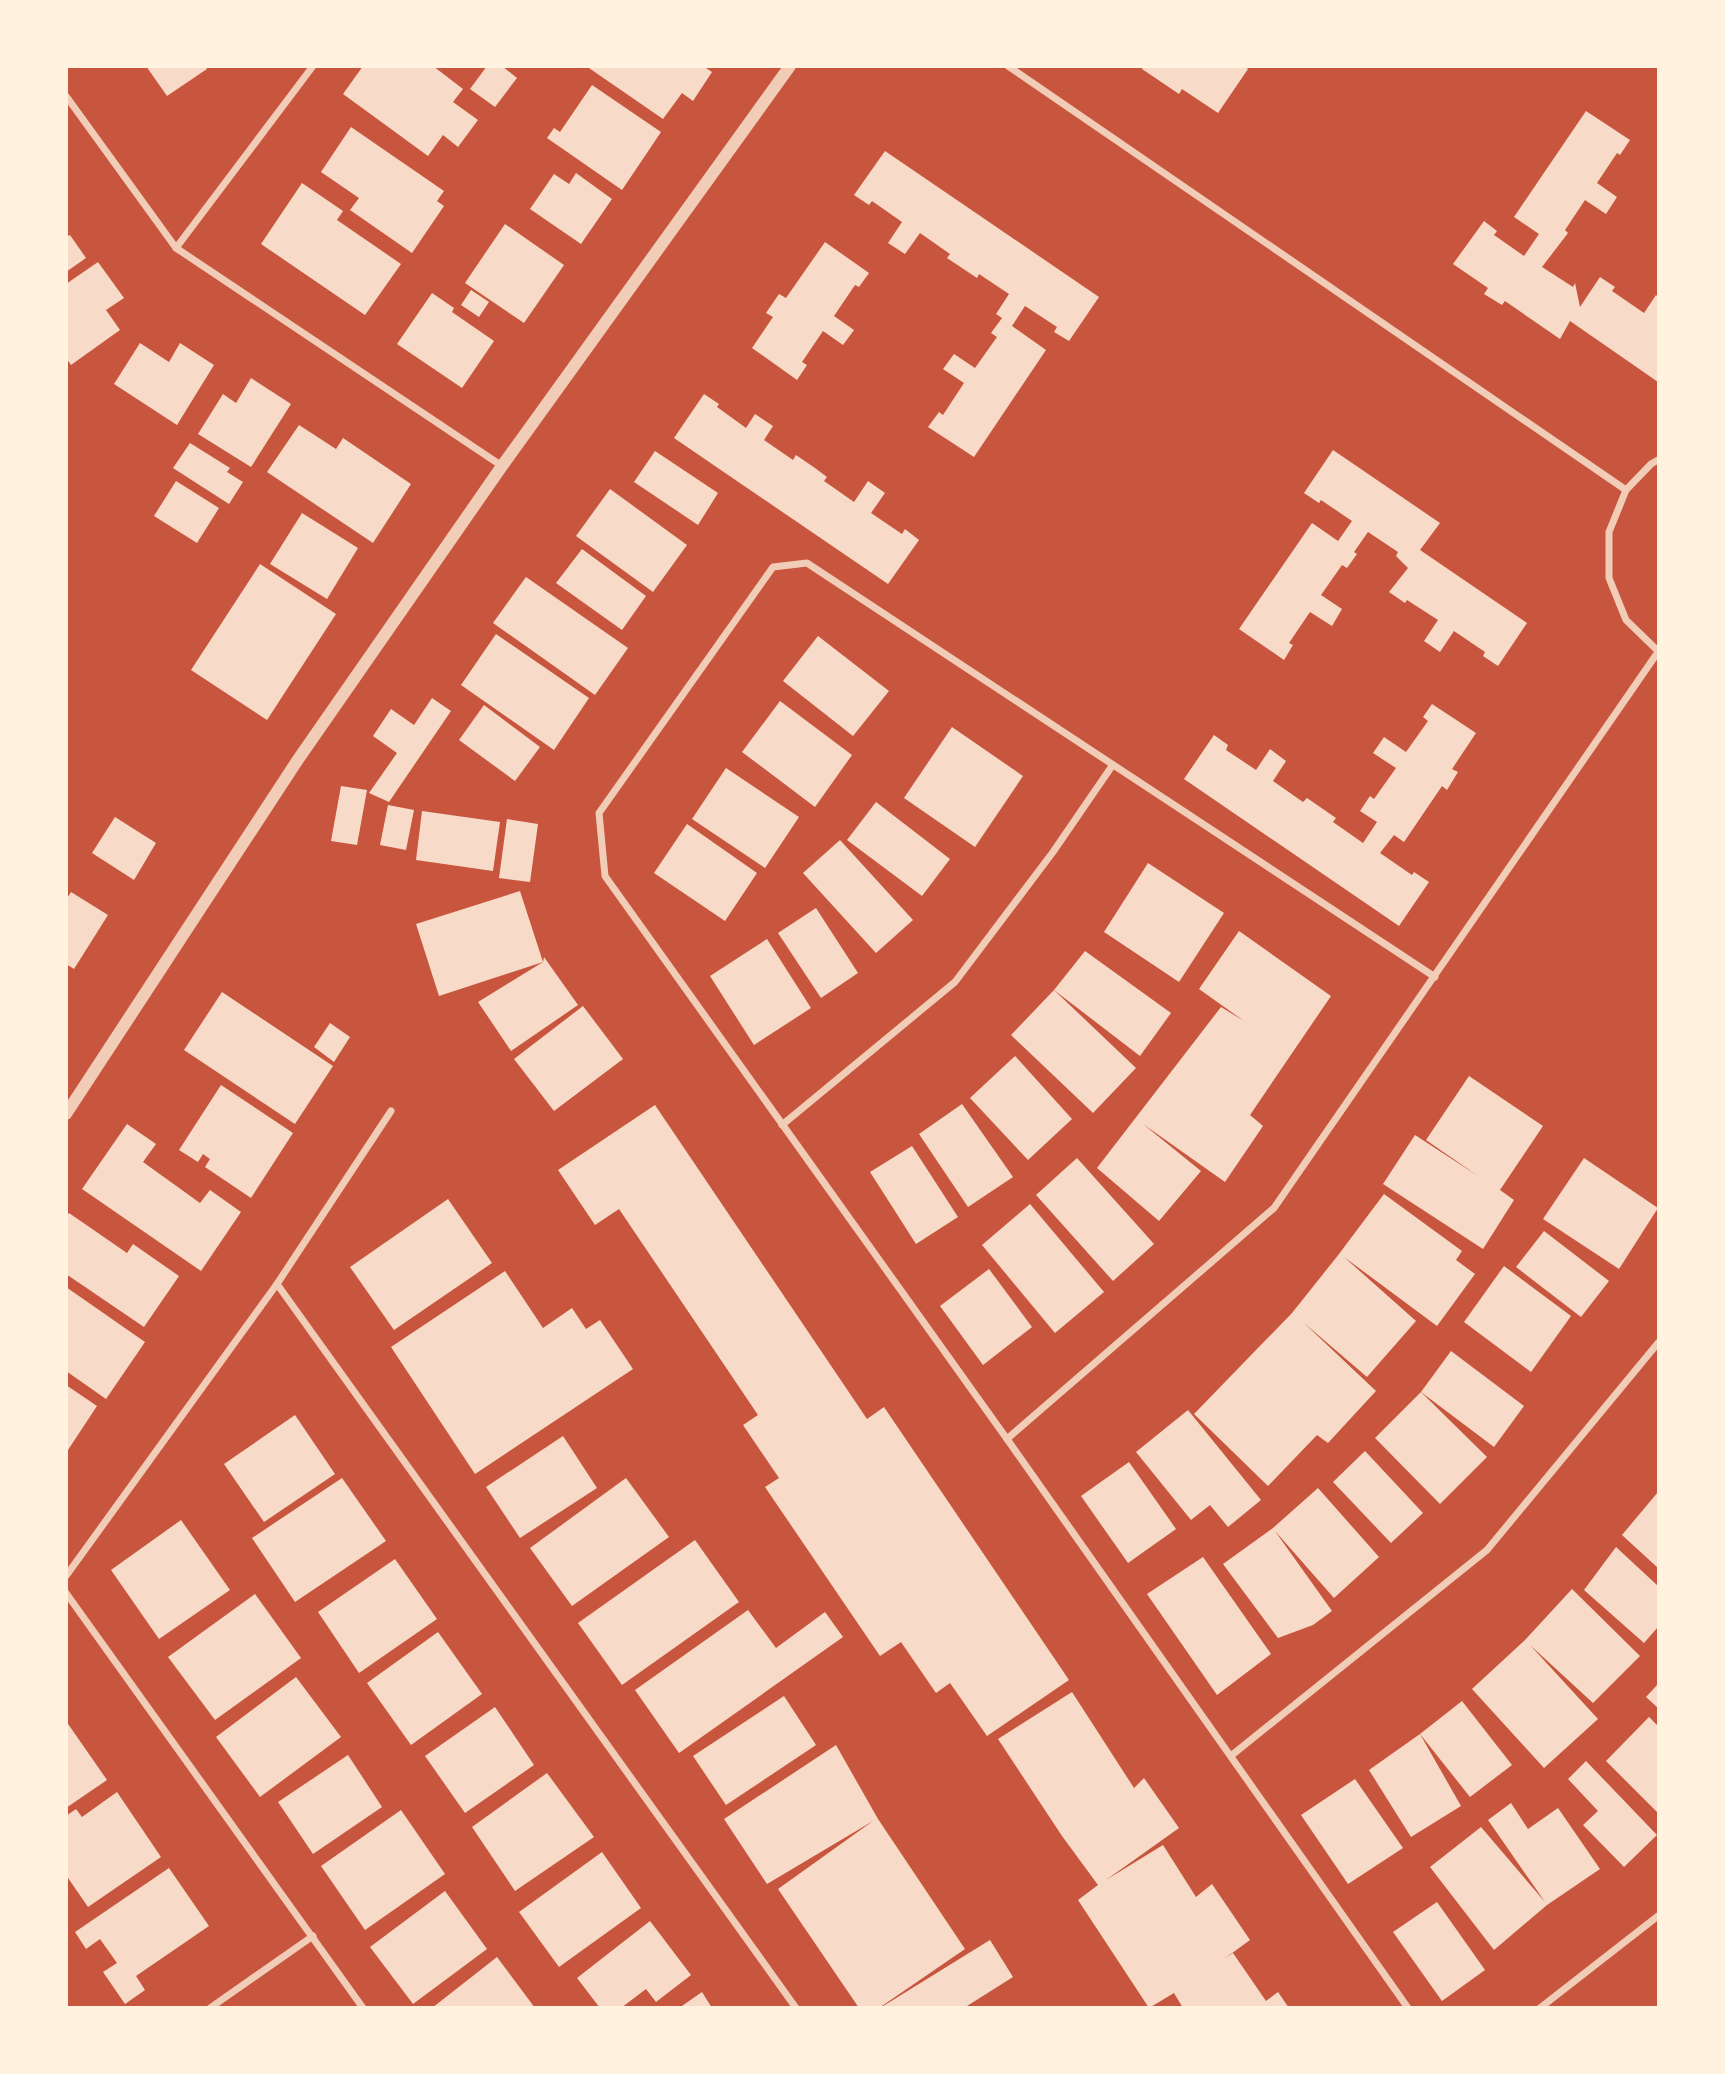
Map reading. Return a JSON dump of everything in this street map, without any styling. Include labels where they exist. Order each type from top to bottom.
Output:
[{"type":"street","points":[[176,248],[313,66]]},
{"type":"street","points":[[66,1114],[297,761],[502,466],[790,66]]},
{"type":"street","points":[[1008,66],[1626,490]]},
{"type":"street","points":[[66,96],[176,248],[502,466]]},
{"type":"street","points":[[1007,1439],[1274,1208],[1658,652],[1626,620],[1609,578],[1609,531],[1626,490],[1658,460]]},
{"type":"street","points":[[1408,2007],[1232,1755],[605,876],[599,813],[773,567],[807,563],[1435,977]]},
{"type":"street","points":[[782,1125],[955,982],[1053,852],[1112,766]]},
{"type":"street","points":[[66,1576],[277,1284],[391,1111]]},
{"type":"street","points":[[277,1284],[796,2007]]},
{"type":"street","points":[[1232,1755],[1487,1550],[1658,1343]]},
{"type":"street","points":[[66,1593],[363,2007]]},
{"type":"street","points":[[1540,2007],[1658,1916]]},
{"type":"street","points":[[210,2007],[313,1937]]},
{"type":"building","points":[[146,66],[205,66],[207,69],[167,96]]},
{"type":"building","points":[[363,66],[433,66],[463,89],[453,102],[478,120],[458,147],[443,135],[428,156],[343,94]]},
{"type":"building","points":[[487,66],[502,66],[517,78],[495,107],[470,89]]},
{"type":"building","points":[[586,66],[703,66],[712,72],[693,101],[682,93],[663,119]]},
{"type":"building","points":[[1143,66],[1244,66],[1248,69],[1218,113],[1182,89],[1179,94],[1142,69]]},
{"type":"building","points":[[592,85],[661,132],[622,190],[547,138],[554,128],[560,132]]},
{"type":"building","points":[[1586,111],[1630,140],[1620,155],[1617,153],[1597,183],[1617,197],[1606,214],[1585,200],[1565,230],[1568,233],[1542,267],[1573,287],[1575,283],[1580,307],[1600,277],[1615,287],[1612,291],[1644,313],[1656,295],[1658,382],[1570,321],[1560,339],[1505,301],[1502,305],[1484,294],[1488,288],[1453,264],[1484,221],[1497,231],[1494,235],[1524,256],[1539,234],[1514,217]]},
{"type":"building","points":[[351,127],[444,191],[437,201],[444,206],[412,253],[350,210],[359,198],[321,172]]},
{"type":"building","points":[[885,151],[1099,297],[1069,341],[1054,332],[1057,327],[1025,306],[1012,326],[1046,350],[974,457],[928,427],[939,412],[943,415],[964,383],[943,369],[954,354],[975,368],[997,337],[991,333],[1002,318],[996,314],[1009,294],[979,274],[977,278],[947,258],[950,254],[920,233],[905,254],[888,243],[902,222],[872,201],[869,205],[854,195]]},
{"type":"building","points":[[576,173],[612,199],[581,244],[530,209],[554,174],[569,184]]},
{"type":"building","points":[[302,183],[343,211],[337,220],[401,264],[365,315],[261,244]]},
{"type":"building","points":[[505,224],[564,265],[524,323],[465,283]]},
{"type":"building","points":[[70,235],[86,258],[66,272],[66,237]]},
{"type":"building","points":[[825,242],[869,273],[859,287],[855,285],[834,316],[854,330],[843,345],[823,331],[802,362],[807,365],[797,380],[752,348],[773,317],[766,313],[779,294],[786,298]]},
{"type":"building","points":[[98,262],[124,298],[106,310],[120,330],[71,365],[66,358],[66,284]]},
{"type":"building","points":[[471,290],[489,302],[479,317],[461,305]]},
{"type":"building","points":[[432,293],[454,308],[452,312],[494,341],[462,388],[397,344]]},
{"type":"building","points":[[140,343],[169,362],[180,343],[214,365],[177,425],[114,384]]},
{"type":"building","points":[[251,378],[291,404],[251,467],[198,434],[223,394],[236,403]]},
{"type":"building","points":[[704,394],[746,428],[755,414],[773,426],[764,440],[793,460],[796,455],[815,468],[827,477],[824,481],[854,502],[868,481],[885,493],[871,513],[902,534],[905,529],[919,540],[888,584],[674,438]]},
{"type":"building","points":[[299,425],[336,449],[343,438],[411,484],[373,543],[267,472]]},
{"type":"building","points":[[190,443],[230,468],[227,472],[243,482],[229,504],[173,468]]},
{"type":"building","points":[[1333,450],[1440,523],[1420,550],[1527,623],[1498,666],[1483,656],[1485,652],[1454,631],[1440,652],[1424,641],[1438,620],[1389,592],[1408,568],[1396,556],[1398,552],[1368,532],[1347,568],[1342,565],[1321,595],[1342,609],[1332,626],[1310,612],[1289,643],[1293,645],[1284,660],[1239,629],[1312,523],[1338,541],[1352,521],[1321,500],[1319,503],[1304,493]]},
{"type":"building","points":[[655,451],[718,493],[698,525],[634,482]]},
{"type":"building","points":[[176,481],[219,508],[197,543],[154,516]]},
{"type":"building","points":[[610,489],[687,545],[653,592],[576,536]]},
{"type":"building","points":[[302,513],[358,548],[327,599],[270,564]]},
{"type":"building","points":[[582,549],[646,596],[622,630],[556,583]]},
{"type":"building","points":[[260,564],[336,614],[267,720],[191,670]]},
{"type":"building","points":[[526,577],[628,648],[595,695],[493,623]]},
{"type":"building","points":[[496,634],[589,698],[554,750],[461,685]]},
{"type":"building","points":[[818,636],[889,691],[853,736],[783,681]]},
{"type":"building","points":[[432,698],[451,711],[389,802],[369,793],[397,753],[373,736],[391,709],[414,725]]},
{"type":"building","points":[[780,701],[852,755],[815,807],[742,752]]},
{"type":"building","points":[[1432,704],[1476,733],[1452,769],[1458,772],[1447,790],[1442,786],[1404,842],[1394,835],[1380,853],[1412,875],[1414,872],[1429,882],[1399,926],[1184,779],[1214,735],[1228,745],[1226,750],[1256,770],[1270,749],[1286,761],[1273,781],[1303,802],[1307,798],[1336,818],[1333,822],[1363,843],[1377,822],[1360,811],[1370,796],[1374,799],[1396,768],[1373,753],[1384,737],[1406,752],[1428,721],[1423,717]]},
{"type":"building","points":[[484,705],[540,747],[515,781],[459,740]]},
{"type":"building","points":[[952,727],[1023,776],[975,847],[904,798]]},
{"type":"building","points":[[726,768],[799,817],[765,868],[692,819]]},
{"type":"building","points":[[341,786],[367,790],[357,845],[331,841]]},
{"type":"building","points":[[876,802],[950,859],[922,896],[847,840]]},
{"type":"building","points":[[388,805],[414,810],[406,850],[380,845]]},
{"type":"building","points":[[422,811],[500,822],[493,871],[416,860]]},
{"type":"building","points":[[115,817],[156,843],[134,880],[92,853]]},
{"type":"building","points":[[507,819],[538,824],[530,882],[499,878]]},
{"type":"building","points":[[687,824],[757,873],[725,921],[654,873]]},
{"type":"building","points":[[840,840],[913,920],[876,953],[803,873]]},
{"type":"building","points":[[1148,863],[1224,913],[1179,982],[1104,932]]},
{"type":"building","points":[[520,891],[543,962],[439,996],[416,924]]},
{"type":"building","points":[[71,892],[108,915],[74,969],[66,964],[66,900]]},
{"type":"building","points":[[816,908],[858,973],[821,998],[778,933]]},
{"type":"building","points":[[1239,931],[1331,996],[1250,1115],[1263,1126],[1225,1182],[1143,1124],[1201,1171],[1159,1221],[1097,1168],[1221,1007],[1244,1021],[1199,989]]},
{"type":"building","points":[[767,939],[811,1008],[754,1045],[710,976]]},
{"type":"building","points":[[1085,951],[1171,1013],[1140,1056],[1054,990]]},
{"type":"building","points":[[544,957],[578,1005],[511,1051],[478,1002],[543,962]]},
{"type":"building","points":[[1054,990],[1136,1068],[1093,1113],[1011,1035]]},
{"type":"building","points":[[222,992],[333,1066],[295,1124],[184,1050]]},
{"type":"building","points":[[583,1006],[623,1059],[554,1111],[514,1059]]},
{"type":"building","points":[[330,1023],[350,1037],[334,1062],[314,1047]]},
{"type":"building","points":[[1015,1056],[1072,1119],[1028,1160],[970,1098]]},
{"type":"building","points":[[1469,1076],[1543,1126],[1500,1190],[1514,1200],[1483,1249],[1383,1184],[1415,1135],[1478,1176],[1426,1140]]},
{"type":"building","points":[[221,1085],[293,1133],[251,1198],[205,1167],[210,1159],[203,1154],[198,1162],[179,1150]]},
{"type":"building","points":[[962,1104],[1013,1177],[968,1207],[919,1134]]},
{"type":"building","points":[[655,1105],[867,1419],[884,1407],[1069,1680],[987,1736],[950,1683],[936,1693],[901,1642],[880,1656],[765,1487],[779,1478],[743,1425],[758,1415],[619,1209],[595,1225],[558,1170]]},
{"type":"building","points":[[127,1124],[156,1144],[143,1162],[200,1203],[210,1190],[241,1212],[201,1271],[82,1189]]},
{"type":"building","points":[[912,1146],[958,1217],[916,1244],[870,1172]]},
{"type":"building","points":[[1077,1158],[1154,1244],[1113,1281],[1036,1195]]},
{"type":"building","points":[[1584,1158],[1658,1208],[1619,1269],[1543,1219]]},
{"type":"building","points":[[1384,1194],[1462,1251],[1456,1260],[1475,1274],[1437,1326],[1344,1257],[1416,1321],[1367,1377],[1304,1323],[1376,1391],[1328,1443],[1317,1435],[1268,1486],[1194,1414],[1292,1313]]},
{"type":"building","points":[[448,1199],[492,1263],[394,1330],[350,1267]]},
{"type":"building","points":[[1030,1204],[1104,1292],[1055,1333],[982,1245]]},
{"type":"building","points":[[69,1213],[127,1253],[133,1244],[179,1276],[144,1327],[66,1274],[66,1217]]},
{"type":"building","points":[[1544,1231],[1609,1281],[1581,1317],[1516,1267]]},
{"type":"building","points":[[1504,1266],[1571,1316],[1531,1372],[1464,1322]]},
{"type":"building","points":[[989,1269],[1032,1327],[983,1365],[940,1306]]},
{"type":"building","points":[[505,1271],[543,1328],[572,1308],[586,1329],[600,1320],[633,1369],[475,1474],[391,1347]]},
{"type":"building","points":[[66,1287],[145,1342],[106,1399],[66,1371]]},
{"type":"building","points":[[1451,1351],[1524,1406],[1494,1447],[1421,1392]]},
{"type":"building","points":[[66,1385],[97,1406],[66,1453]]},
{"type":"building","points":[[1421,1392],[1487,1457],[1440,1504],[1375,1438]]},
{"type":"building","points":[[1188,1410],[1261,1500],[1228,1527],[1210,1505],[1191,1520],[1136,1452]]},
{"type":"building","points":[[295,1415],[335,1474],[264,1522],[224,1464]]},
{"type":"building","points":[[563,1436],[597,1488],[520,1538],[486,1487]]},
{"type":"building","points":[[1365,1451],[1423,1513],[1391,1543],[1333,1482]]},
{"type":"building","points":[[1129,1462],[1176,1529],[1128,1563],[1081,1496]]},
{"type":"building","points":[[342,1478],[386,1541],[295,1602],[252,1538]]},
{"type":"building","points":[[626,1478],[669,1537],[572,1606],[530,1548]]},
{"type":"building","points":[[1318,1488],[1379,1557],[1334,1598],[1275,1531],[1332,1611],[1313,1625],[1278,1638],[1223,1564],[1273,1528]]},
{"type":"building","points":[[1658,1492],[1658,1568],[1622,1535]]},
{"type":"building","points":[[181,1520],[230,1590],[159,1639],[111,1570]]},
{"type":"building","points":[[695,1540],[739,1602],[622,1685],[578,1623]]},
{"type":"building","points":[[1616,1547],[1658,1586],[1658,1627],[1644,1643],[1584,1590]]},
{"type":"building","points":[[1203,1557],[1271,1654],[1217,1695],[1147,1594]]},
{"type":"building","points":[[395,1559],[437,1619],[359,1673],[318,1612]]},
{"type":"building","points":[[1572,1589],[1640,1656],[1593,1703],[1530,1645],[1598,1719],[1544,1768],[1472,1689],[1525,1640]]},
{"type":"building","points":[[255,1594],[301,1658],[215,1720],[168,1657]]},
{"type":"building","points":[[748,1610],[776,1648],[825,1612],[843,1637],[679,1753],[635,1690]]},
{"type":"building","points":[[438,1632],[482,1694],[411,1745],[367,1683]]},
{"type":"building","points":[[296,1677],[341,1737],[260,1797],[216,1737]]},
{"type":"building","points":[[1658,1684],[1658,1708],[1646,1697]]},
{"type":"building","points":[[1072,1692],[1134,1788],[1144,1778],[1179,1828],[1106,1880],[1163,1845],[1196,1897],[1212,1884],[1250,1940],[1224,1959],[1233,1953],[1266,2001],[1278,1992],[1289,2008],[1183,2008],[1174,1993],[1149,2008],[1078,1900],[1098,1885],[998,1739]]},
{"type":"building","points":[[784,1696],[816,1745],[726,1805],[693,1756]]},
{"type":"building","points":[[1462,1701],[1512,1765],[1470,1797],[1420,1734]]},
{"type":"building","points":[[495,1707],[534,1765],[465,1813],[425,1756]]},
{"type":"building","points":[[1649,1717],[1658,1726],[1658,1813],[1606,1761]]},
{"type":"building","points":[[66,1721],[107,1780],[66,1808]]},
{"type":"building","points":[[1420,1734],[1461,1806],[1411,1837],[1369,1770]]},
{"type":"building","points":[[836,1745],[878,1819],[965,1949],[879,2008],[859,2008],[778,1889],[873,1821],[767,1884],[724,1819]]},
{"type":"building","points":[[348,1755],[382,1807],[313,1854],[278,1802]]},
{"type":"building","points":[[1586,1761],[1657,1835],[1624,1867],[1583,1825],[1598,1811],[1568,1779]]},
{"type":"building","points":[[547,1773],[594,1837],[515,1891],[472,1827]]},
{"type":"building","points":[[1355,1779],[1403,1848],[1348,1884],[1301,1815]]},
{"type":"building","points":[[117,1792],[161,1857],[88,1907],[66,1875],[66,1816],[76,1809],[82,1817]]},
{"type":"building","points":[[1511,1803],[1528,1829],[1558,1808],[1600,1869],[1547,1905],[1494,1950],[1430,1867],[1481,1827],[1545,1902],[1488,1820]]},
{"type":"building","points":[[401,1810],[445,1874],[365,1930],[321,1866]]},
{"type":"building","points":[[602,1852],[641,1908],[559,1967],[519,1912]]},
{"type":"building","points":[[169,1868],[209,1926],[136,1976],[145,1990],[125,2004],[103,1972],[117,1963],[100,1939],[86,1949],[75,1932]]},
{"type":"building","points":[[445,1891],[487,1949],[413,2004],[370,1947]]},
{"type":"building","points":[[1437,1902],[1485,1970],[1442,2001],[1393,1932]]},
{"type":"building","points":[[650,1921],[691,1975],[656,2002],[646,1989],[621,2008],[600,2008],[577,1978]]},
{"type":"building","points":[[990,1940],[1013,1977],[967,2006],[968,2008],[880,2008]]},
{"type":"building","points":[[497,1957],[535,2008],[432,2008]]},
{"type":"building","points":[[702,1992],[712,2008],[679,2008]]}]
